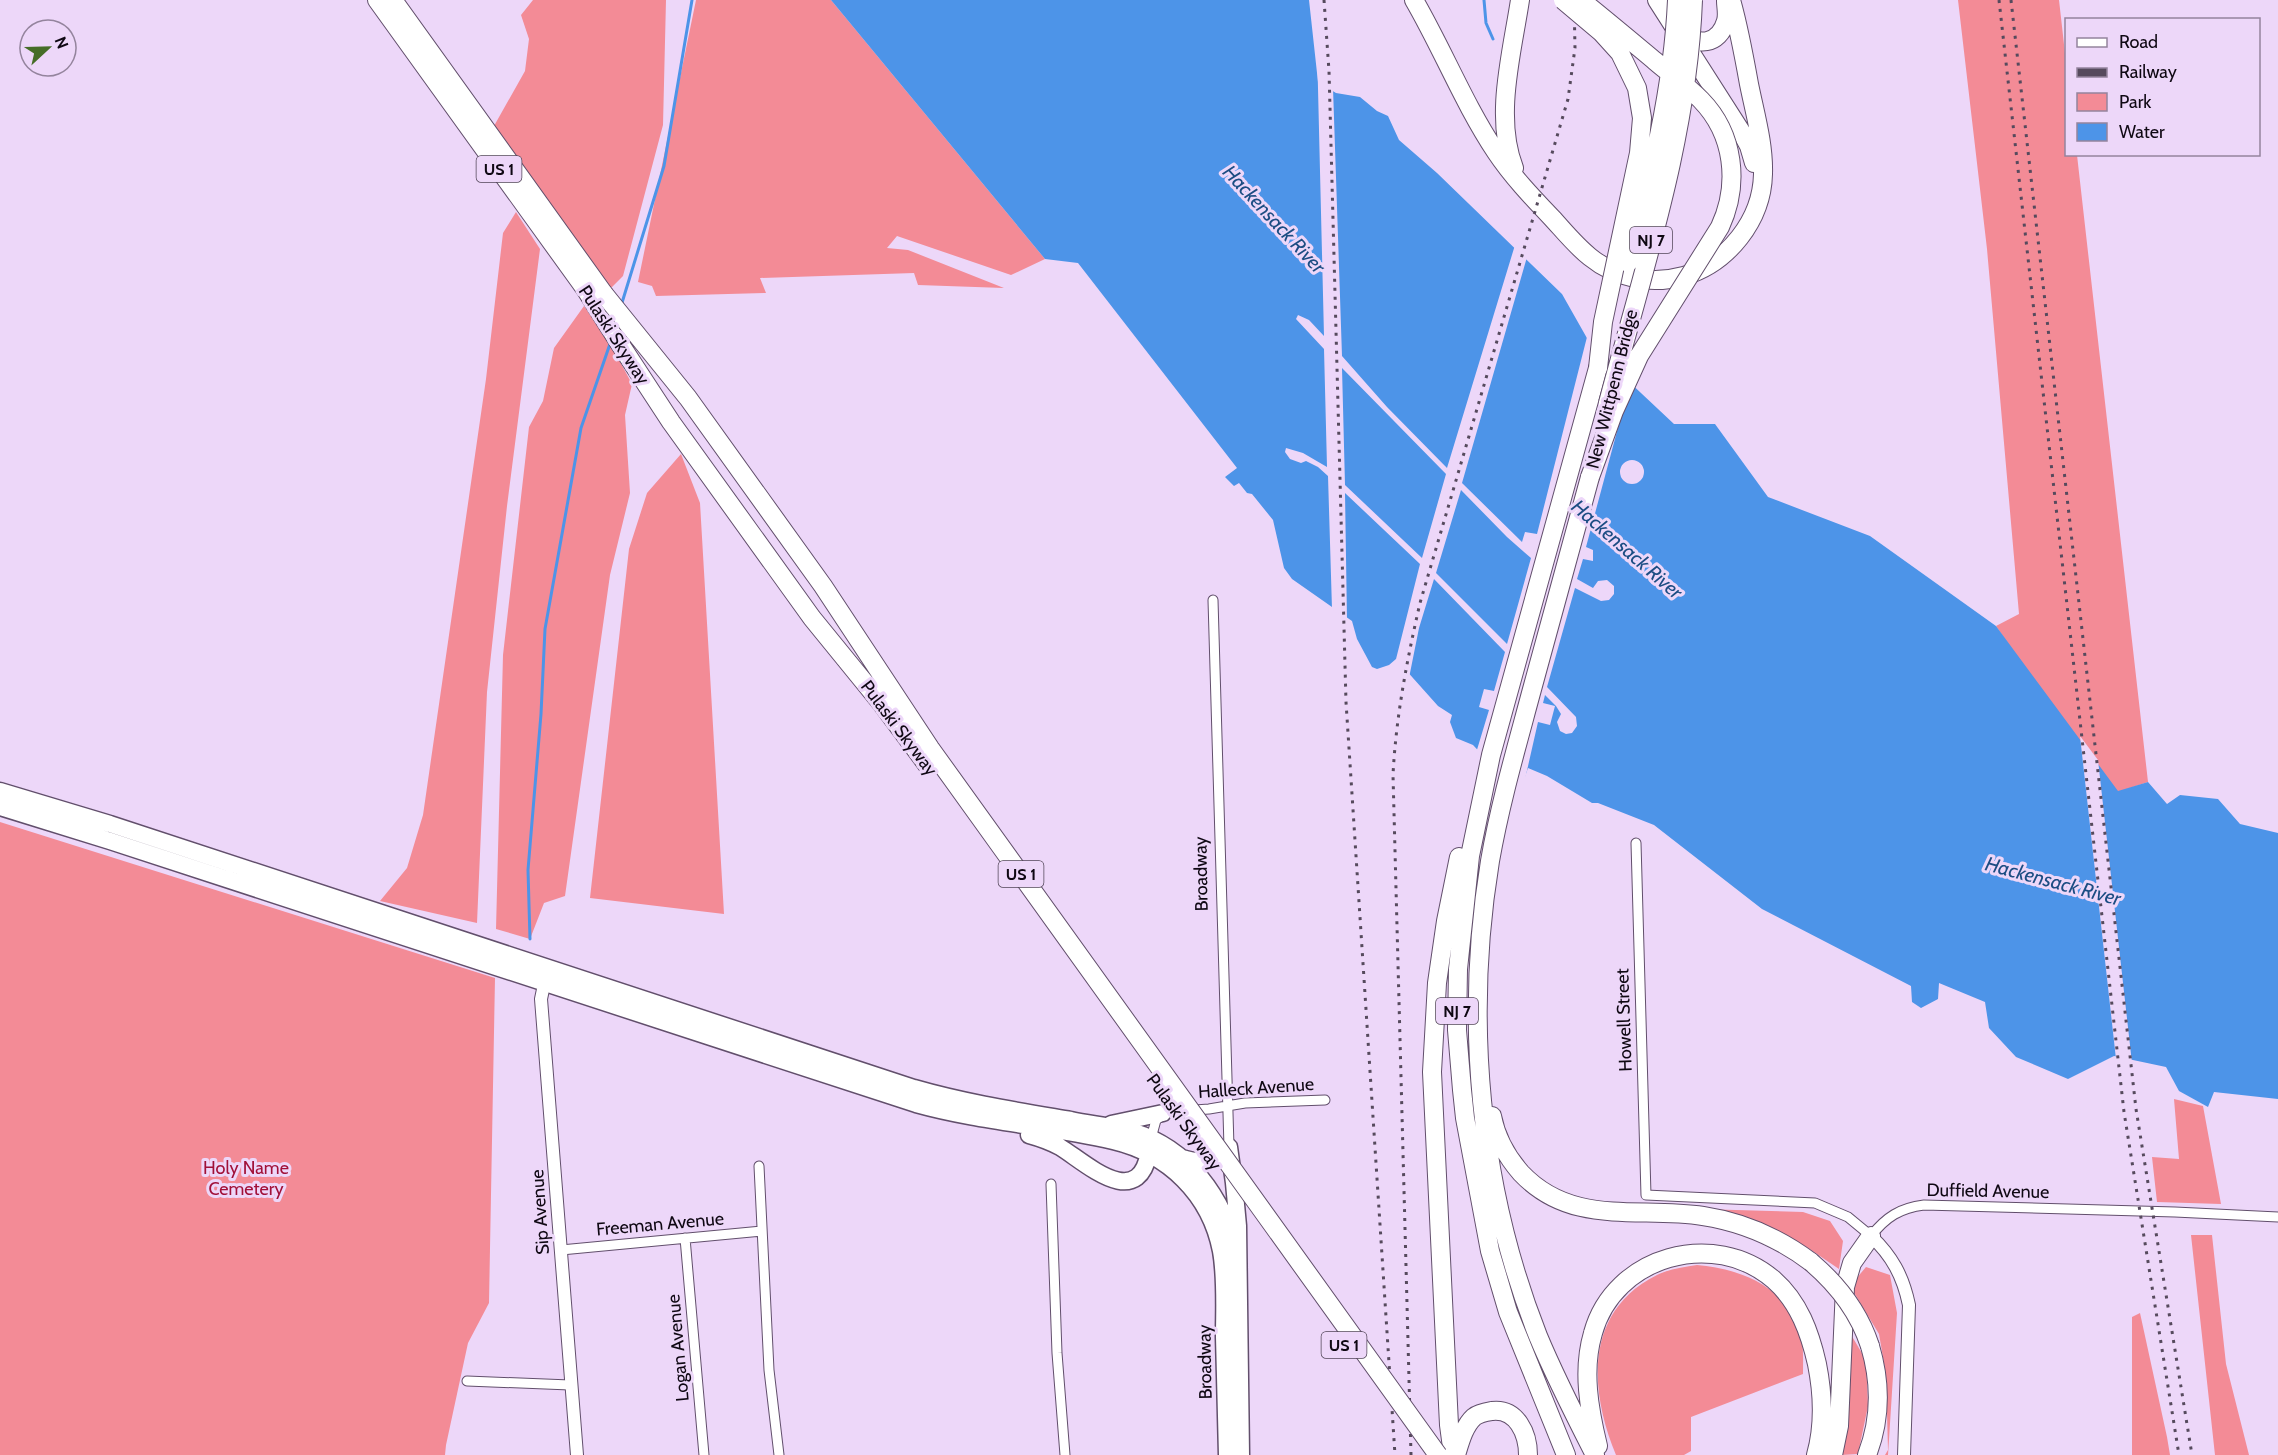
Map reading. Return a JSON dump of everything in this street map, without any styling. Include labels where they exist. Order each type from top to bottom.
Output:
[{"type":"highway","name":"Pulaski Skyway","points":[[377,0],[586,290],[650,392],[812,618],[920,755],[1423,1455]]},
{"type":"highway","name":"Pulaski Skyway","points":[[393,0],[604,294],[688,398],[817,577],[930,748],[1438,1455]]},
{"type":"highway","points":[[1414,0],[1482,128],[1496,152],[1520,184],[1589,256],[1611,270],[1639,279],[1668,279],[1703,268],[1721,257],[1735,244],[1753,213],[1762,182],[1762,157],[1731,0]]},
{"type":"highway","points":[[1520,0],[1504,124],[1508,149],[1520,184]]},
{"type":"highway","points":[[1563,0],[1602,32],[1620,53],[1637,88],[1642,118],[1639,153],[1603,322],[1598,368]]},
{"type":"highway","points":[[1581,0],[1701,99],[1723,134],[1730,153],[1732,174],[1728,207],[1720,227],[1639,356],[1614,411],[1590,477]]},
{"type":"highway","name":"New Wittpenn Bridge","points":[[1480,1059],[1481,942],[1488,874],[1501,808],[1670,168],[1685,93],[1693,0]]},
{"type":"highway","points":[[1666,3],[1688,38],[1702,42],[1714,38],[1724,26],[1727,18],[1726,0]]},
{"type":"highway","points":[[1666,3],[1749,146],[1756,175],[1753,213]]},
{"type":"highway","name":"New Wittpenn Bridge","points":[[1562,1416],[1508,1312],[1490,1251],[1465,1118],[1457,1030],[1458,969],[1470,856],[1491,755],[1598,368],[1617,308],[1658,147],[1671,75],[1666,3]]},
{"type":"highway","points":[[1455,1455],[1449,1425],[1432,1095],[1437,983],[1455,876],[1473,803],[1491,755]]},
{"type":"highway","points":[[0,791],[110,824],[895,1098],[989,1120],[1150,1146],[1194,1162],[1208,1162],[1219,1157],[1229,1147]]},
{"type":"highway","points":[[0,807],[940,1096],[1132,1132],[1150,1146]]},
{"type":"highway","points":[[1480,1059],[1496,1131],[1519,1170],[1534,1185],[1562,1201],[1589,1210],[1699,1215],[1728,1221],[1773,1238],[1811,1262],[1846,1298],[1861,1321],[1870,1346],[1877,1372],[1879,1399],[1876,1425],[1867,1455]]},
{"type":"highway","name":"NJ 7","points":[[1480,1059],[1480,1094],[1494,1188],[1504,1229],[1562,1416],[1583,1455]]},
{"type":"highway","points":[[1102,1126],[1163,1113]]},
{"type":"highway","points":[[989,1120],[1054,1144],[1112,1180],[1126,1181],[1136,1177],[1145,1166],[1150,1146]]},
{"type":"highway","name":"Broadway","points":[[1150,1146],[1194,1190],[1207,1211],[1219,1242],[1223,1276],[1227,1455]]},
{"type":"highway","points":[[1229,1147],[1238,1226],[1237,1262]]},
{"type":"highway","points":[[1180,1158],[1205,1183],[1220,1207],[1233,1240],[1237,1262]]},
{"type":"highway","points":[[1833,1455],[1839,1426],[1845,1287],[1854,1261],[1871,1236]]},
{"type":"highway","points":[[1598,1455],[1590,1410],[1588,1380],[1591,1341],[1600,1314],[1615,1291],[1642,1268],[1666,1258],[1692,1253],[1722,1256],[1756,1268],[1780,1287],[1797,1309],[1812,1342],[1819,1378],[1821,1416],[1816,1455]]},
{"type":"highway","name":"Broadway","points":[[1237,1262],[1241,1455]]},
{"type":"highway","points":[[1455,1455],[1464,1431],[1474,1417],[1484,1412],[1497,1411],[1509,1414],[1522,1426],[1528,1440],[1528,1455]]},
{"type":"highway","points":[[1562,1416],[1566,1455]]},
{"type":"highway","name":"NJ 7","points":[[1562,1416],[1598,1455]]},
{"type":"street","name":"Broadway","points":[[1214,600],[1229,1147]]},
{"type":"street","name":"Howell Street","points":[[1636,843],[1646,1195],[1815,1203],[1848,1217],[1871,1236]]},
{"type":"street","name":"Sip Avenue","points":[[546,976],[541,999],[577,1455]]},
{"type":"street","name":"Halleck Avenue","points":[[1163,1113],[1245,1102],[1325,1100]]},
{"type":"street","points":[[1150,1146],[1154,1123],[1163,1113]]},
{"type":"street","points":[[759,1167],[769,1370],[779,1455]]},
{"type":"street","points":[[1051,1184],[1057,1353],[1065,1455]]},
{"type":"street","name":"Duffield Avenue","points":[[1871,1236],[1894,1214],[1924,1205],[2278,1217]]},
{"type":"street","name":"Freeman Avenue","points":[[561,1250],[762,1231]]},
{"type":"street","points":[[1871,1236],[1896,1265],[1909,1305],[1904,1455]]},
{"type":"street","name":"Logan Avenue","points":[[685,1238],[704,1455]]},
{"type":"street","points":[[467,1382],[570,1385]]},
{"type":"green space","points":[[533,0],[666,0],[663,125],[623,276],[611,288],[494,126],[525,71],[529,39],[521,15]]},
{"type":"green space","points":[[696,0],[831,0],[1045,259],[1011,275],[897,236],[887,248],[908,250],[1004,288],[918,285],[914,273],[760,278],[766,293],[656,296],[652,286],[638,282]]},
{"type":"green space","points":[[1958,0],[2059,0],[2065,53],[2065,156],[2077,156],[2148,782],[2118,792],[2079,748],[1996,626],[2019,614],[1987,249]]},
{"type":"green space","points":[[516,212],[540,249],[507,506],[487,692],[477,923],[380,901],[407,868],[423,815],[486,379],[503,233]]},
{"type":"green space","points":[[584,306],[610,343],[632,384],[625,415],[630,493],[610,575],[565,896],[544,903],[530,939],[496,929],[503,655],[529,427],[543,401],[554,348]]},
{"type":"green space","points":[[681,454],[700,503],[724,914],[590,898],[629,549],[647,493]]},
{"type":"green space","name":"Holy Name Cemetery","points":[[0,822],[495,978],[489,1303],[468,1343],[445,1455],[0,1455]]},
{"type":"green space","points":[[2174,1099],[2203,1106],[2221,1204],[2157,1202],[2152,1157],[2179,1159]]},
{"type":"green space","points":[[1700,1209],[1803,1212],[1830,1221],[1843,1241],[1839,1269],[1805,1246],[1760,1222]]},
{"type":"green space","points":[[2191,1235],[2212,1235],[2226,1364],[2249,1455],[2215,1455]]},
{"type":"green space","points":[[1697,1265],[1729,1270],[1745,1276],[1773,1292],[1784,1303],[1794,1316],[1800,1332],[1803,1374],[1691,1417],[1691,1451],[1684,1455],[1616,1455],[1601,1405],[1598,1379],[1599,1354],[1605,1331],[1616,1309],[1633,1290],[1662,1273]]},
{"type":"green space","points":[[1866,1267],[1890,1275],[1897,1313],[1888,1455],[1885,1455],[1888,1450],[1886,1375],[1879,1334],[1850,1286]]},
{"type":"green space","points":[[2140,1313],[2170,1455],[2132,1455],[2132,1317]]},
{"type":"green space","points":[[1850,1333],[1866,1360],[1868,1406],[1858,1454],[1841,1455]]},
{"type":"water","name":"Hackensack River","points":[[831,0],[1309,0],[1318,82],[1336,93],[1360,97],[1377,111],[1388,116],[1399,140],[1437,173],[1562,294],[1592,347],[1674,424],[1715,424],[1768,497],[1870,536],[1996,626],[2118,791],[2148,782],[2167,804],[2180,795],[2218,799],[2240,824],[2278,833],[2278,1099],[2214,1092],[2208,1107],[2179,1091],[2166,1067],[2114,1056],[2068,1079],[2016,1057],[1989,1028],[1985,1002],[1939,983],[1938,999],[1921,1008],[1912,1002],[1911,986],[1762,909],[1654,825],[1598,803],[1592,803],[1547,776],[1528,768],[1519,794],[1473,745],[1456,738],[1450,722],[1452,715],[1438,706],[1396,659],[1389,665],[1377,669],[1372,667],[1357,639],[1352,621],[1292,579],[1284,568],[1273,520],[1252,494],[1247,493],[1239,483],[1234,486],[1225,477],[1237,468],[1078,263],[1045,259]]},
{"type":"pier","points":[[1312,0],[1318,44],[1320,80],[1333,88],[1342,356],[1387,407],[1447,468],[1515,245],[1527,257],[1462,483],[1522,542],[1525,532],[1537,534],[1588,333],[1595,345],[1635,383],[1623,409],[1586,547],[1593,550],[1593,561],[1583,559],[1577,579],[1593,588],[1598,581],[1607,580],[1614,586],[1614,594],[1609,600],[1601,601],[1575,588],[1547,687],[1576,717],[1577,726],[1572,733],[1566,734],[1560,731],[1557,722],[1561,714],[1556,706],[1545,695],[1543,703],[1555,706],[1550,725],[1538,722],[1521,797],[1476,753],[1489,710],[1479,707],[1484,689],[1494,691],[1505,652],[1434,579],[1419,628],[1409,678],[1395,663],[1420,564],[1345,493],[1347,621],[1332,609],[1328,476],[1318,467],[1306,461],[1301,463],[1290,459],[1285,452],[1286,448],[1303,453],[1327,467],[1324,349],[1296,319],[1298,315],[1309,320],[1324,336],[1317,47]],"holes":[[[1342,368],[1446,474],[1422,558],[1345,485]],[[1461,490],[1531,558],[1507,644],[1436,573]]]},
{"type":"pier","points":[[1632,460],[1637,461],[1643,467],[1643,477],[1637,483],[1632,484],[1627,483],[1621,477],[1620,472],[1621,467],[1627,461]]},
{"type":"pier","points":[[2080,736],[2098,760],[2132,1063],[2116,1059]]},
{"type":"waterway","points":[[621,306],[664,166],[692,0]]},
{"type":"waterway","points":[[1484,0],[1486,23],[1493,39]]},
{"type":"waterway","points":[[530,939],[528,870],[541,714],[545,629],[581,428],[611,341]]},
{"type":"railway","points":[[1324,0],[1329,71],[1346,702],[1395,1455]]},
{"type":"railway","points":[[1411,1455],[1393,775],[1399,710],[1420,603],[1568,99],[1575,48],[1574,0]]},
{"type":"railway","points":[[1999,0],[2124,1112],[2179,1455]]},
{"type":"railway","points":[[2011,0],[2136,1109],[2192,1455]]}]
